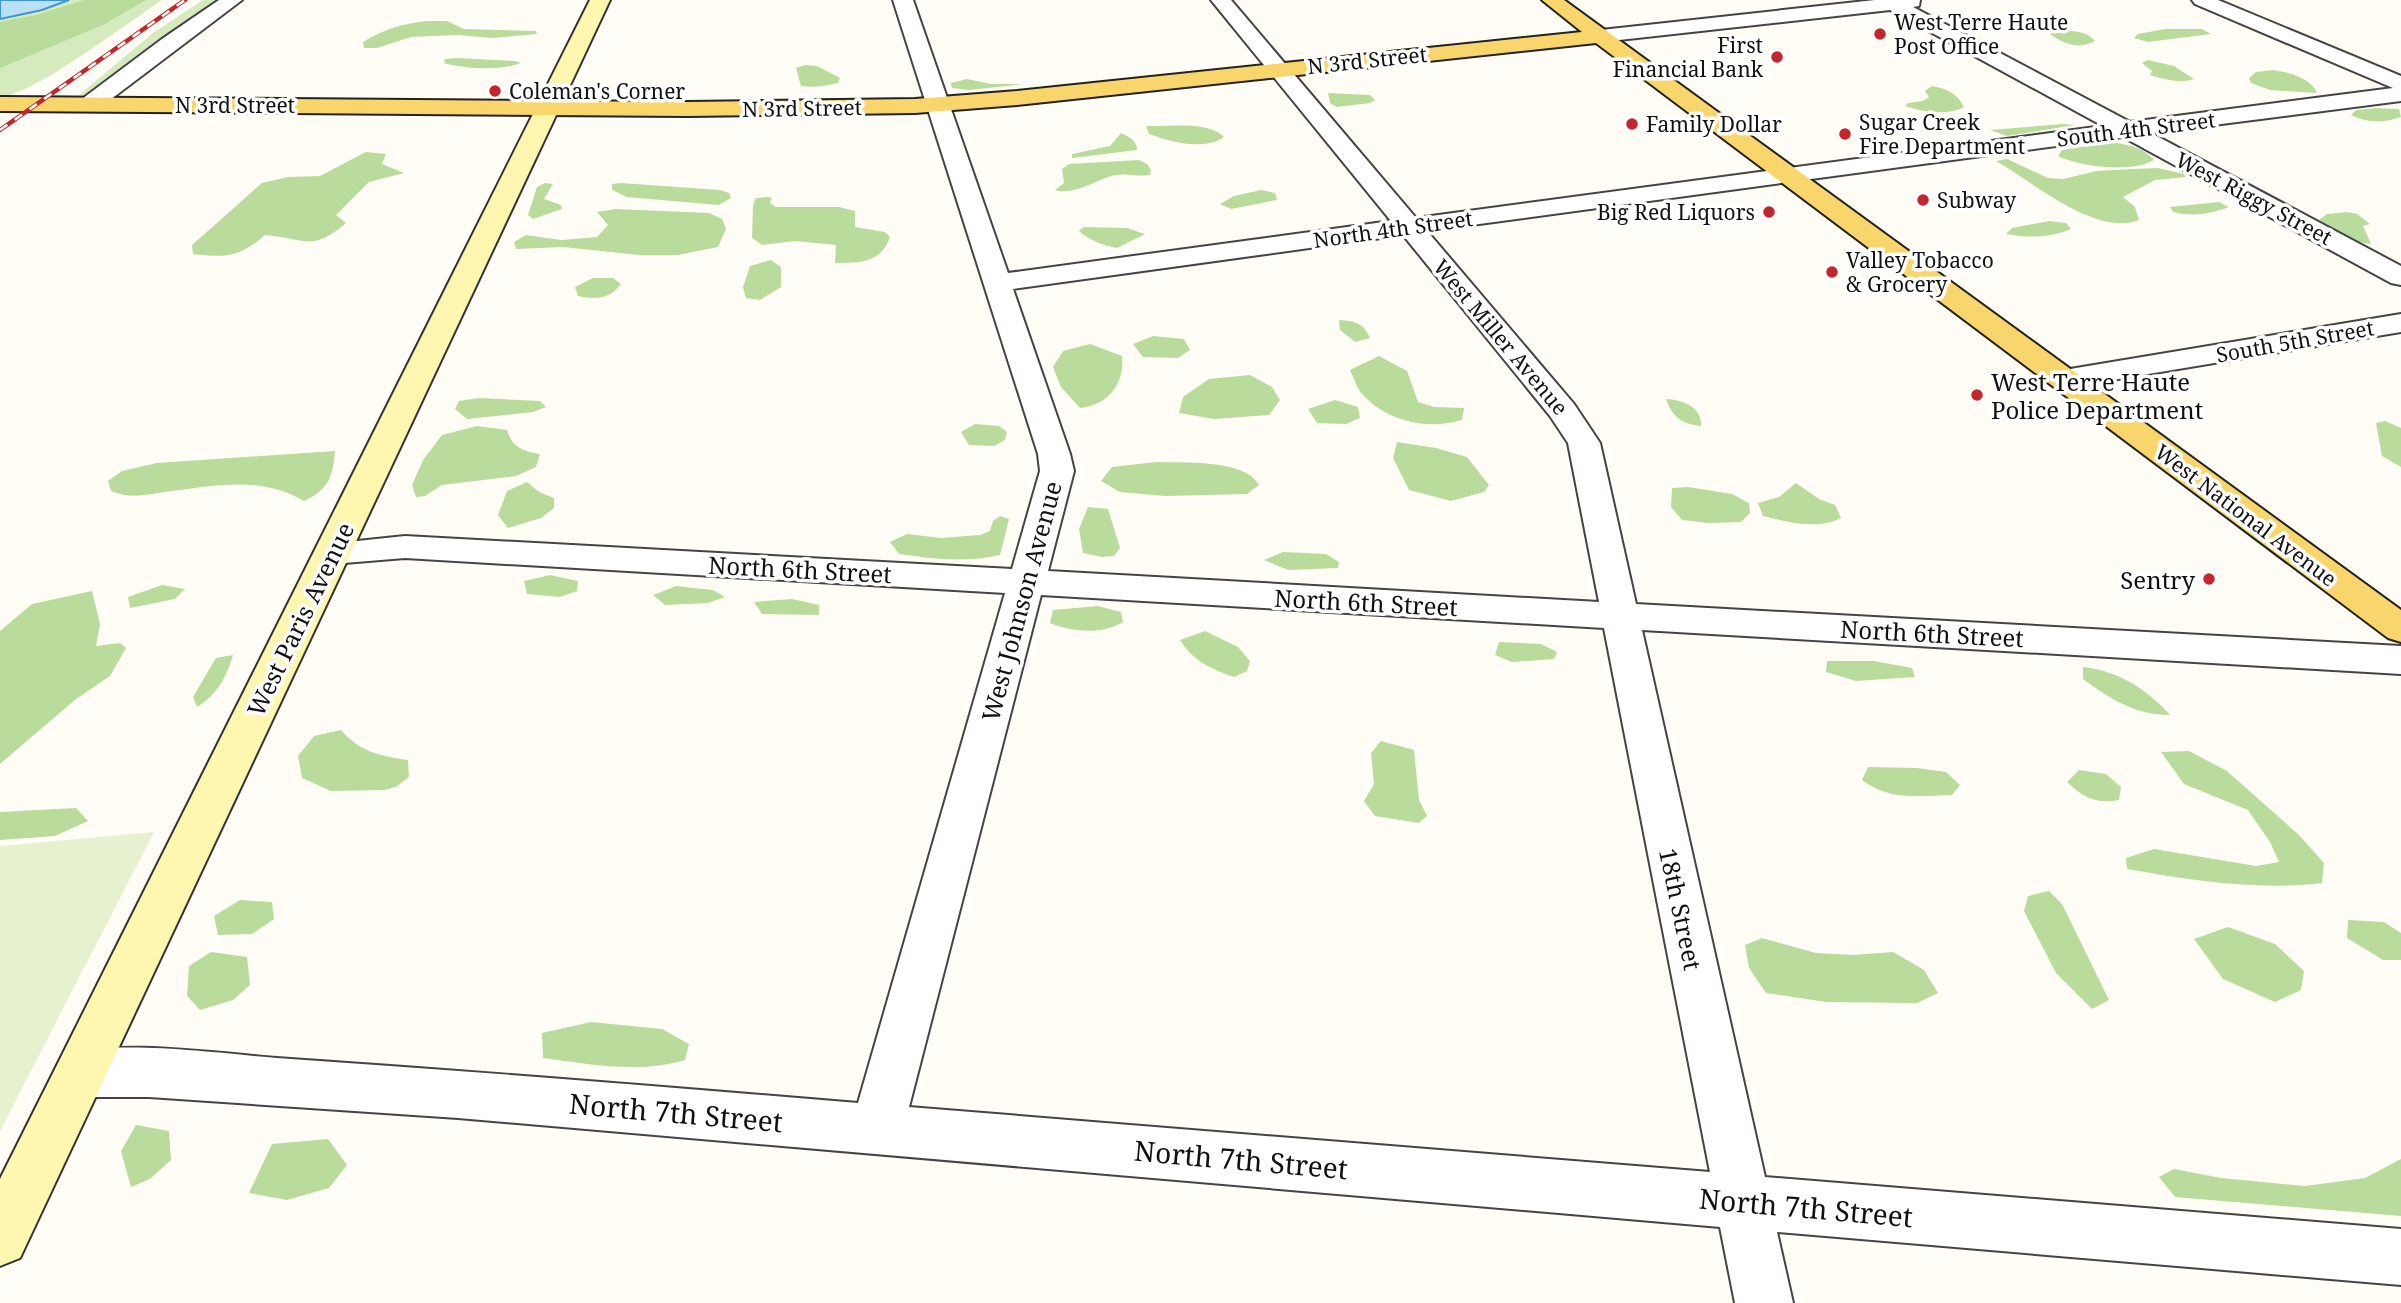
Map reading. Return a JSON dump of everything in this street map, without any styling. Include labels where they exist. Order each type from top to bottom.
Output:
[{"type":"main road","name":"West Paris Avenue","points":[[0,1238],[600,0]]},
{"type":"main road","name":"West National Avenue","points":[[1552,0],[2401,629]]},
{"type":"main road","name":"N 3rd Street","points":[[0,104],[803,109],[938,104],[1601,36]]},
{"type":"street","points":[[90,104],[118,86],[169,43],[232,0]]},
{"type":"street","name":"West Johnson Avenue","points":[[877,1129],[1057,471],[1054,454],[903,0]]},
{"type":"street","name":"West Miller Avenue","points":[[1221,0],[1563,411],[1584,443],[1622,616]]},
{"type":"street","points":[[1601,36],[1889,2],[1935,0]]},
{"type":"street","points":[[2202,0],[2401,84]]},
{"type":"street","name":"West Riggy Street","points":[[1889,2],[2401,277]]},
{"type":"street","name":"South 4th Street","points":[[1788,174],[2401,94]]},
{"type":"street","name":"North 4th Street","points":[[998,283],[1788,174]]},
{"type":"street","name":"South 5th Street","points":[[2064,379],[2401,323]]},
{"type":"street","name":"North 6th Street","points":[[332,553],[405,547],[2401,660]]},
{"type":"street","name":"18th Street","points":[[1622,616],[1742,1202]]},
{"type":"street","name":"North 7th Street","points":[[80,1073],[149,1073],[458,1094],[2401,1257]]},
{"type":"street","points":[[1742,1202],[1763,1303]]},
{"type":"green space","points":[[0,0],[162,0],[57,71],[15,93],[0,97]]},
{"type":"green space","points":[[84,0],[146,0],[103,25],[0,68],[0,22],[36,15]]},
{"type":"green space","points":[[203,0],[226,0],[89,94],[79,95],[153,33]]},
{"type":"green space","points":[[426,21],[447,21],[464,29],[536,31],[537,34],[492,38],[458,35],[411,37],[377,48],[364,48],[363,42],[378,34]]},
{"type":"green space","points":[[2165,29],[2202,29],[2211,34],[2148,42],[2134,38],[2138,34]]},
{"type":"green space","points":[[2058,31],[2083,33],[2095,41],[2072,45],[2050,34]]},
{"type":"green space","points":[[445,59],[521,63],[482,68],[444,63]]},
{"type":"green space","points":[[2148,60],[2174,66],[2194,79],[2177,81],[2150,75],[2152,71],[2142,63]]},
{"type":"green space","points":[[805,65],[817,66],[840,78],[838,83],[801,86],[796,68]]},
{"type":"green space","points":[[2273,70],[2292,74],[2310,83],[2317,93],[2270,90],[2251,83],[2249,78],[2256,72]]},
{"type":"green space","points":[[967,79],[991,84],[1024,84],[969,90],[952,88],[951,83]]},
{"type":"green space","points":[[1932,86],[1951,92],[1964,107],[1935,112],[1905,106],[1929,97],[1925,91]]},
{"type":"green space","points":[[1328,93],[1370,95],[1375,100],[1337,107],[1330,103]]},
{"type":"green space","points":[[2399,109],[2401,117],[2376,121],[2351,115],[2356,110]]},
{"type":"green space","points":[[2075,125],[2007,136],[1990,130]]},
{"type":"green space","points":[[1146,126],[1198,126],[1224,137],[1207,144],[1187,144],[1149,134]]},
{"type":"green space","points":[[1121,133],[1134,141],[1137,150],[1072,158],[1072,154],[1110,146]]},
{"type":"green space","points":[[2112,142],[2140,149],[2154,160],[2133,166],[2106,167],[2079,163],[2058,156],[2062,150]]},
{"type":"green space","points":[[366,152],[386,154],[382,164],[404,173],[369,182],[336,215],[346,223],[324,238],[307,241],[265,235],[240,252],[224,256],[193,254],[192,245],[262,183],[288,177],[320,176]]},
{"type":"green space","points":[[2007,159],[2048,178],[2063,179],[2097,171],[2158,168],[2184,174],[2186,177],[2155,180],[2123,197],[2135,207],[2139,220],[2122,223],[2104,221],[2065,205],[1996,161]]},
{"type":"green space","points":[[1139,160],[1147,164],[1151,170],[1150,175],[1115,175],[1070,191],[1055,190],[1064,183],[1062,169],[1069,164]]},
{"type":"green space","points":[[545,183],[553,184],[544,199],[561,205],[562,209],[533,219],[528,215],[537,187]]},
{"type":"green space","points":[[612,184],[720,190],[729,193],[731,198],[719,205],[627,197],[612,190]]},
{"type":"green space","points":[[1261,190],[1275,193],[1277,200],[1231,209],[1220,204],[1234,196]]},
{"type":"green space","points":[[756,198],[772,199],[770,203],[776,207],[839,207],[855,211],[855,227],[885,232],[890,237],[886,246],[875,257],[853,263],[835,263],[836,245],[795,241],[762,245],[752,238],[753,205]]},
{"type":"green space","points":[[2219,202],[2229,207],[2208,213],[2180,214],[2173,212],[2170,207]]},
{"type":"green space","points":[[616,209],[709,213],[722,219],[726,229],[718,247],[678,255],[639,255],[563,247],[516,249],[514,242],[526,235],[561,240],[597,237],[608,225],[597,212]]},
{"type":"green space","points":[[2327,214],[2357,214],[2370,224],[2363,226],[2371,244],[2359,242],[2319,220]]},
{"type":"green space","points":[[2049,221],[2066,223],[2071,229],[2039,236],[2006,234],[2012,228]]},
{"type":"green space","points":[[1084,227],[1127,228],[1145,234],[1117,248],[1102,244],[1079,231]]},
{"type":"green space","points":[[771,260],[781,267],[781,287],[760,300],[746,298],[743,287],[750,266]]},
{"type":"green space","points":[[593,278],[613,278],[621,284],[612,293],[602,297],[578,296],[575,287]]},
{"type":"green space","points":[[1339,320],[1358,324],[1370,338],[1355,342],[1340,330]]},
{"type":"green space","points":[[1153,336],[1184,339],[1190,350],[1178,358],[1143,357],[1133,344]]},
{"type":"green space","points":[[1090,344],[1122,356],[1121,376],[1106,398],[1099,403],[1080,408],[1061,387],[1053,367],[1063,351]]},
{"type":"green space","points":[[1379,356],[1407,371],[1418,402],[1434,407],[1464,408],[1462,420],[1422,424],[1396,417],[1373,404],[1361,393],[1350,370]]},
{"type":"green space","points":[[1250,375],[1272,387],[1280,400],[1269,415],[1214,419],[1179,413],[1183,397],[1209,379]]},
{"type":"green space","points":[[479,398],[540,401],[546,407],[533,412],[467,419],[455,409],[459,401]]},
{"type":"green space","points":[[1666,399],[1690,405],[1698,413],[1701,426],[1679,419],[1671,411]]},
{"type":"green space","points":[[1335,400],[1358,407],[1360,418],[1346,424],[1317,423],[1308,409]]},
{"type":"green space","points":[[2385,421],[2401,428],[2401,467],[2382,456],[2376,423]]},
{"type":"green space","points":[[975,424],[999,426],[1007,432],[1005,440],[994,446],[969,445],[961,432]]},
{"type":"green space","points":[[477,426],[507,430],[519,447],[540,454],[536,467],[516,476],[442,485],[425,496],[416,497],[412,485],[423,460],[442,435]]},
{"type":"green space","points":[[1397,442],[1436,448],[1467,457],[1489,485],[1484,492],[1451,501],[1409,490],[1393,458]]},
{"type":"green space","points":[[335,451],[328,482],[319,492],[304,501],[288,493],[254,485],[201,487],[131,496],[111,491],[108,481],[122,471],[157,463]]},
{"type":"green space","points":[[1156,462],[1228,467],[1252,477],[1259,485],[1247,494],[1165,496],[1120,492],[1101,481],[1112,467]]},
{"type":"green space","points":[[527,482],[539,492],[554,498],[554,508],[541,518],[508,528],[498,515],[507,491]]},
{"type":"green space","points":[[1796,483],[1819,499],[1835,505],[1841,518],[1813,524],[1763,516],[1758,503],[1779,497]]},
{"type":"green space","points":[[1688,487],[1732,494],[1749,503],[1750,513],[1741,522],[1682,520],[1671,507],[1672,488]]},
{"type":"green space","points":[[1088,507],[1108,509],[1120,548],[1114,556],[1102,557],[1083,553],[1079,529]]},
{"type":"green space","points":[[1000,516],[1009,519],[1000,555],[962,560],[924,557],[899,554],[890,542],[907,534],[941,538],[980,535],[990,531],[993,521]]},
{"type":"green space","points":[[1283,552],[1326,554],[1339,562],[1338,568],[1288,570],[1264,560]]},
{"type":"green space","points":[[550,575],[578,581],[577,591],[560,597],[527,594],[524,581]]},
{"type":"green space","points":[[162,585],[185,589],[175,599],[130,608],[128,597]]},
{"type":"green space","points":[[676,586],[713,590],[725,597],[708,603],[665,605],[653,595]]},
{"type":"green space","points":[[92,591],[100,624],[96,646],[120,643],[126,648],[110,676],[76,699],[0,764],[0,631],[32,604]]},
{"type":"green space","points":[[792,599],[819,605],[819,615],[762,614],[754,602]]},
{"type":"green space","points":[[1098,606],[1121,612],[1123,622],[1106,629],[1087,631],[1050,623],[1053,610]]},
{"type":"green space","points":[[1205,631],[1238,647],[1250,661],[1247,671],[1234,677],[1218,671],[1197,659],[1180,640]]},
{"type":"green space","points":[[1499,642],[1541,644],[1557,652],[1554,659],[1512,662],[1495,655]]},
{"type":"green space","points":[[233,655],[220,684],[210,697],[197,707],[193,697],[216,658]]},
{"type":"green space","points":[[1827,661],[1874,661],[1912,668],[1915,677],[1856,681],[1826,672]]},
{"type":"green space","points":[[2083,667],[2108,672],[2131,682],[2170,715],[2135,709],[2113,699],[2083,679]]},
{"type":"green space","points":[[341,730],[371,752],[408,760],[409,777],[396,787],[384,790],[331,791],[302,778],[298,756],[314,736]]},
{"type":"green space","points":[[1381,741],[1414,750],[1419,800],[1427,816],[1419,823],[1375,816],[1364,801],[1374,784],[1371,753]]},
{"type":"green space","points":[[2189,751],[2227,771],[2299,835],[2324,863],[2322,883],[2249,885],[2127,869],[2126,858],[2154,849],[2256,866],[2279,862],[2270,842],[2248,810],[2184,784],[2161,752]]},
{"type":"green space","points":[[1868,767],[1917,768],[1946,772],[1960,785],[1952,795],[1894,794],[1862,780]]},
{"type":"green space","points":[[2079,770],[2106,774],[2121,787],[2119,800],[2097,800],[2079,792],[2067,782]]},
{"type":"green space","points":[[76,808],[88,821],[55,836],[0,840],[0,812]]},
{"type":"green space","points":[[154,832],[0,1131],[0,846]]},
{"type":"green space","points":[[2049,891],[2062,904],[2109,1000],[2092,1009],[2056,973],[2024,911],[2028,896]]},
{"type":"green space","points":[[240,900],[272,902],[274,919],[252,934],[218,935],[214,916]]},
{"type":"green space","points":[[2348,920],[2384,922],[2401,933],[2401,960],[2383,960],[2347,938]]},
{"type":"green space","points":[[2228,927],[2275,944],[2304,971],[2301,990],[2275,1002],[2223,979],[2194,939]]},
{"type":"green space","points":[[1762,938],[1816,953],[1853,955],[1893,952],[1924,970],[1938,993],[1917,1003],[1826,1002],[1766,993],[1749,968],[1745,945]]},
{"type":"green space","points":[[211,952],[247,957],[250,985],[233,1000],[200,1010],[187,996],[189,966]]},
{"type":"green space","points":[[591,1022],[662,1029],[689,1044],[685,1060],[632,1067],[543,1058],[542,1033]]},
{"type":"green space","points":[[136,1125],[169,1131],[171,1160],[150,1179],[131,1187],[121,1151]]},
{"type":"green space","points":[[328,1139],[347,1165],[329,1188],[287,1200],[249,1193],[272,1144]]},
{"type":"green space","points":[[2401,1159],[2401,1216],[2175,1197],[2159,1177],[2174,1169],[2221,1178],[2305,1186],[2365,1178]]},
{"type":"water","points":[[0,0],[69,0],[42,10],[0,19]]},
{"type":"railway","points":[[0,130],[185,0]]},
{"type":"place","name":"West Terre Haute Post Office","points":[[1880,34]]},
{"type":"place","name":"First Financial Bank","points":[[1777,57]]},
{"type":"place","name":"Coleman's Corner","points":[[495,91]]},
{"type":"place","name":"Family Dollar","points":[[1632,124]]},
{"type":"place","name":"Sugar Creek Fire Department","points":[[1845,134]]},
{"type":"place","name":"Subway","points":[[1923,200]]},
{"type":"place","name":"Big Red Liquors","points":[[1769,212]]},
{"type":"place","name":"Valley Tobacco & Grocery","points":[[1832,272]]},
{"type":"place","name":"West Terre Haute Police Department","points":[[1977,395]]},
{"type":"place","name":"Sentry","points":[[2209,579]]}]
